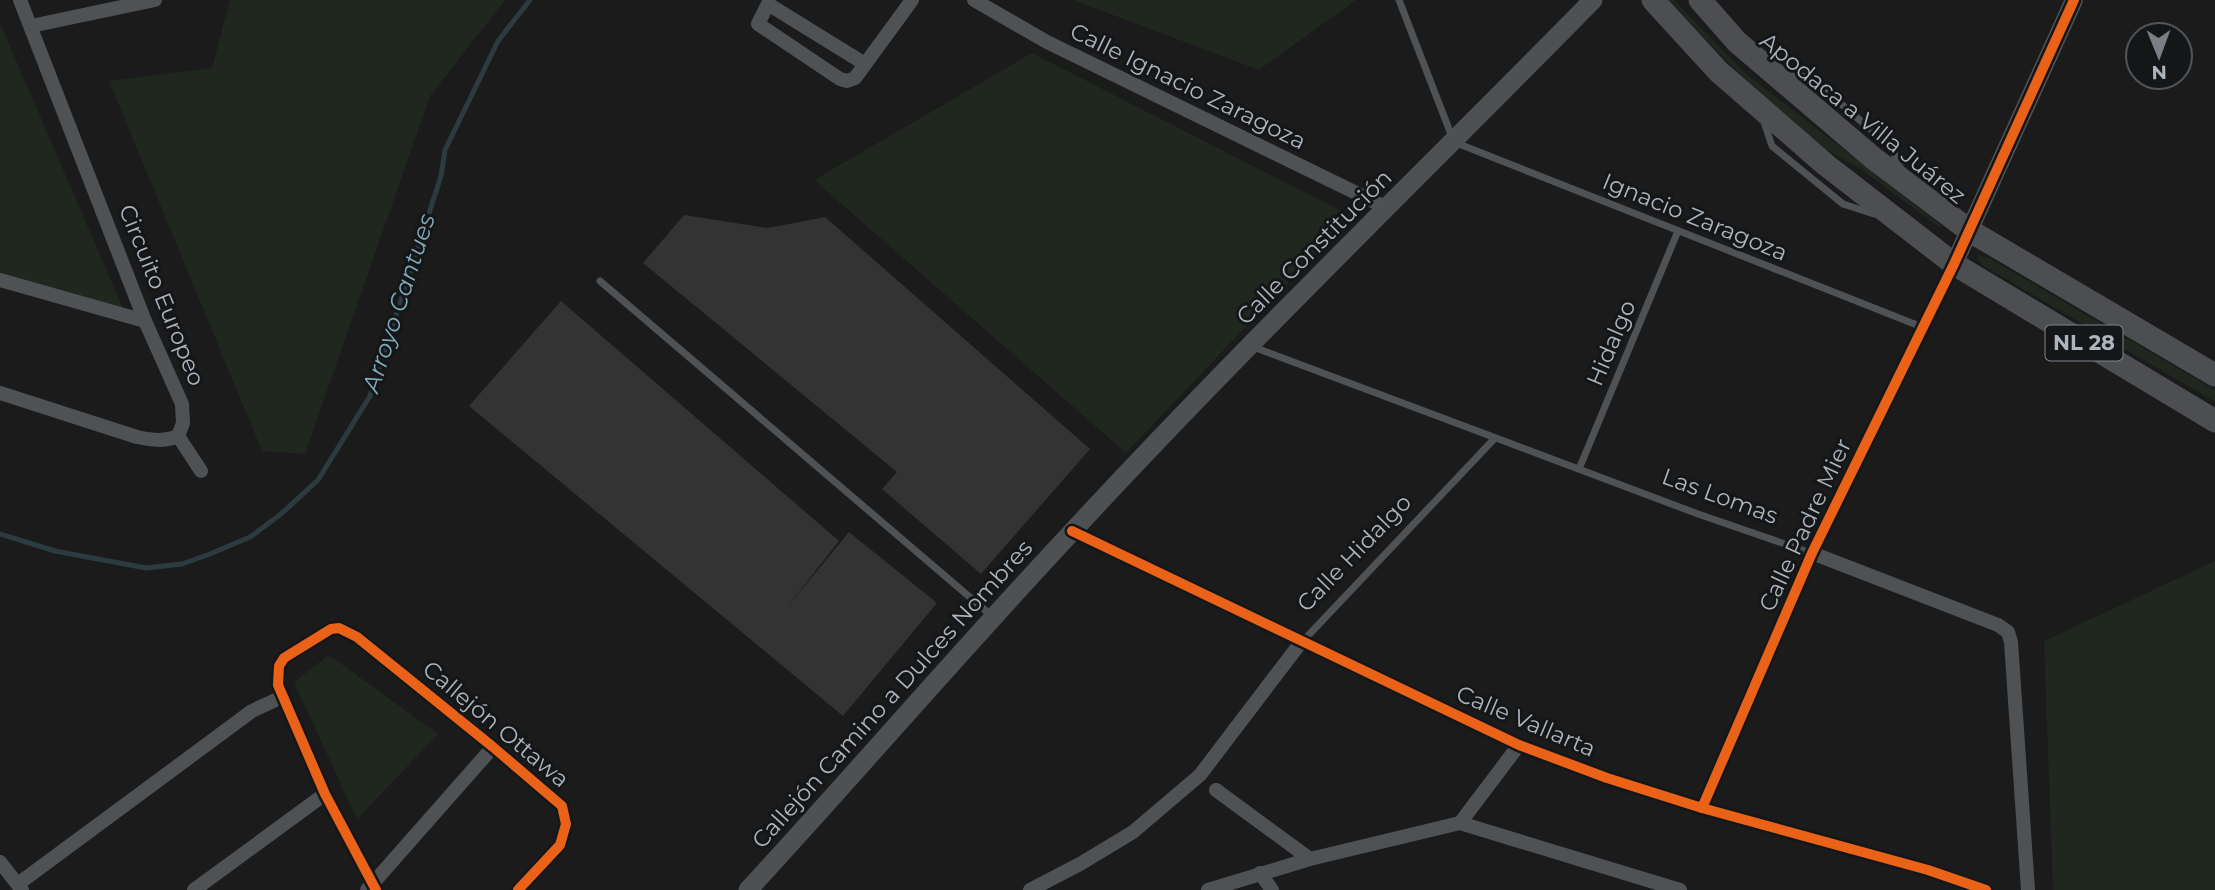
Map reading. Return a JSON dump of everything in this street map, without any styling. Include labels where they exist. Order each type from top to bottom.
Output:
[{"type":"main road","name":"Calle Constitución","points":[[1072,531],[1385,207],[1454,142],[1593,0]]},
{"type":"main road","name":"NL 28","points":[[1653,0],[1718,71],[1826,165],[1918,233],[1954,264],[2215,421]]},
{"type":"main road","name":"Apodaca a Villa Juárez","points":[[1700,0],[1737,43],[1872,158],[1970,231],[2215,374]]},
{"type":"main road","name":"Callejón Camino a Dulces Nombres","points":[[755,887],[1072,531]]},
{"type":"street","name":"Circuito Europeo","points":[[20,0],[145,321],[182,404],[183,423],[178,436]]},
{"type":"street","points":[[31,26],[155,0]]},
{"type":"street","points":[[865,64],[768,4],[758,24],[847,81],[855,78],[912,0]]},
{"type":"street","name":"Calle Ignacio Zaragoza","points":[[974,0],[1048,42],[1385,207]]},
{"type":"street","points":[[1954,264],[2074,0]]},
{"type":"street","name":"Calle Padre Mier","points":[[1702,808],[1812,553],[1954,264]]},
{"type":"street","points":[[0,279],[145,321]]},
{"type":"street","points":[[0,393],[137,438],[169,440],[178,436],[201,471]]},
{"type":"street","name":"Calle Vallarta","points":[[1072,531],[1518,745],[1607,778],[1702,808],[1928,870],[1986,890]]},
{"type":"street","name":"Las Lomas","points":[[1812,553],[1998,625],[2008,632],[2011,642],[2028,890]]},
{"type":"street","name":"Callejón Ottawa","points":[[282,697],[277,676],[284,658],[331,629],[339,628],[357,637],[493,747],[562,806],[566,815],[565,835],[560,845],[518,890]]},
{"type":"street","name":"Calle Hidalgo","points":[[1030,890],[1133,832],[1200,775],[1302,641]]},
{"type":"street","points":[[0,862],[20,887],[252,711],[282,697],[325,794],[372,888],[493,747]]},
{"type":"street","points":[[1460,823],[1518,745]]},
{"type":"street","points":[[1216,790],[1310,859]]},
{"type":"street","points":[[194,890],[325,794]]},
{"type":"street","points":[[1208,890],[1310,859],[1460,823],[1676,890]]},
{"type":"street","points":[[1260,873],[1272,890]]},
{"type":"lane","points":[[1399,0],[1454,142]]},
{"type":"lane","name":"Ignacio Zaragoza","points":[[1454,142],[1922,327]]},
{"type":"lane","name":"Hidalgo","points":[[1579,469],[1678,231]]},
{"type":"lane","points":[[600,281],[993,618]]},
{"type":"lane","name":"Las Lomas","points":[[1251,346],[1812,553]]},
{"type":"lane","name":"Calle Hidalgo","points":[[1302,641],[1495,438]]},
{"type":"shaded area","points":[[230,0],[505,0],[430,96],[305,454],[262,451],[109,81],[212,68]]},
{"type":"shaded area","points":[[1073,0],[1356,0],[1259,70]]},
{"type":"shaded area","points":[[1670,0],[1674,0],[1744,72],[1942,226],[1939,227],[1862,170],[1825,149],[1772,106]]},
{"type":"shaded area","points":[[0,23],[124,311],[0,275]]},
{"type":"shaded area","points":[[1032,53],[1351,216],[1126,453],[814,180]]},
{"type":"shaded area","points":[[1978,255],[1991,259],[2215,390],[2215,402],[1984,266],[1978,261]]},
{"type":"shaded area","points":[[2215,561],[2215,890],[2053,890],[2044,641]]},
{"type":"shaded area","points":[[329,655],[438,734],[357,819],[294,682]]},
{"type":"building","points":[[684,215],[768,228],[825,217],[1090,449],[981,574],[882,489],[897,472],[643,263]]},
{"type":"building","points":[[561,301],[839,541],[783,612],[849,532],[937,603],[843,716],[469,406]]},
{"type":"waterway","name":"Arroyo Cantues","points":[[0,534],[55,551],[146,568],[182,564],[250,537],[281,514],[318,480],[370,396],[441,176],[445,150],[498,41],[530,0]]},
{"type":"cycle path","points":[[1702,808],[1812,553],[1954,264],[2074,0]]},
{"type":"cycle path","points":[[1072,531],[1519,745],[1607,778],[1702,808],[1928,870],[1986,890]]},
{"type":"cycle path","points":[[376,890],[325,794],[278,685],[279,666],[284,658],[331,629],[339,628],[357,637],[562,806],[566,824],[560,845],[518,890]]}]
